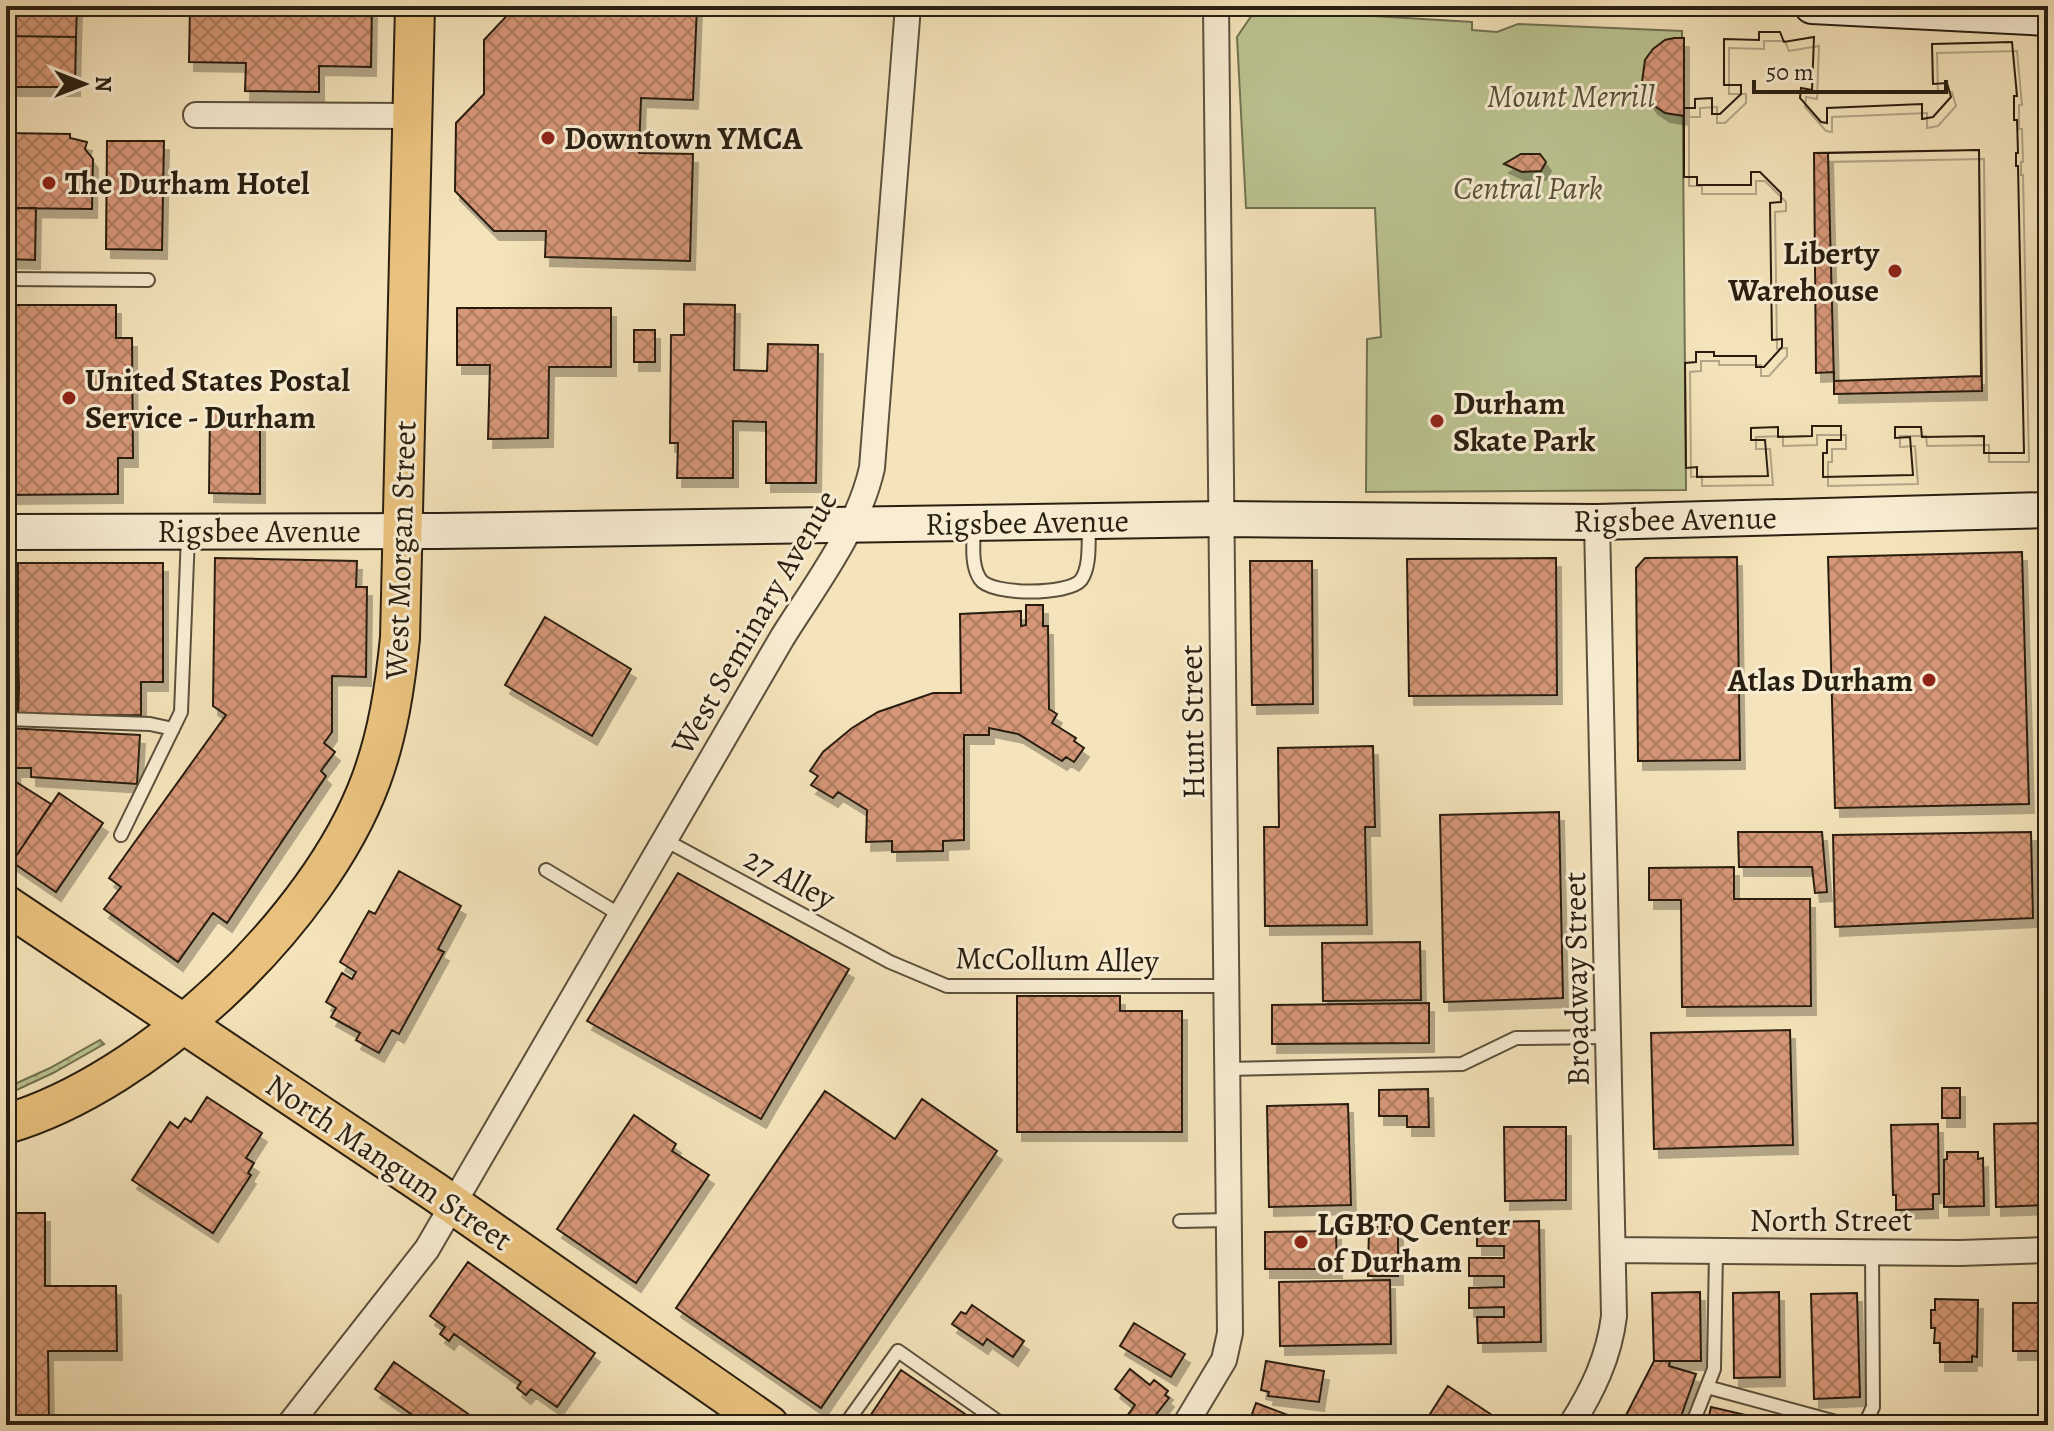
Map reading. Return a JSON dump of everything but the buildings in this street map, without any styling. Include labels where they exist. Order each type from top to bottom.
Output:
[{"type":"main road","name":"West Morgan Street","points":[[6,1124],[36,1114],[96,1085],[208,1005],[306,896],[343,836],[370,782],[393,700],[400,638],[415,6]]},
{"type":"main road","name":"North Mangum Street","points":[[6,905],[453,1205],[769,1425]]},
{"type":"street","name":"West Seminary Avenue","points":[[289,1425],[427,1249],[851,524],[868,486],[872,468],[908,6]]},
{"type":"street","name":"Hunt Street","points":[[1185,1425],[1219,1369],[1229,1343],[1216,6]]},
{"type":"street","points":[[1812,6],[2048,18]]},
{"type":"street","points":[[196,115],[414,116]]},
{"type":"street","name":"Rigsbee Avenue","points":[[6,532],[1223,519],[1597,522],[2048,510]]},
{"type":"street","name":"Broadway Street","points":[[1571,1425],[1601,1373],[1612,1336],[1613,1250],[1597,522]]},
{"type":"street","name":"North Street","points":[[1613,1250],[2048,1250]]},
{"type":"lane","points":[[6,279],[148,280]]},
{"type":"lane","points":[[974,523],[978,576],[983,584],[992,589],[1011,591],[1058,589],[1077,584],[1083,577],[1088,559],[1089,521]]},
{"type":"lane","points":[[121,835],[181,712],[188,531]]},
{"type":"lane","points":[[6,719],[150,724],[173,729]]},
{"type":"lane","name":"27 Alley","points":[[665,840],[890,962]]},
{"type":"lane","points":[[546,870],[622,916]]},
{"type":"lane","name":"McCollum Alley","points":[[890,962],[947,986],[1226,986]]},
{"type":"lane","points":[[1227,1069],[1462,1064],[1516,1038],[1609,1037]]},
{"type":"lane","points":[[1180,1221],[1229,1220]]},
{"type":"lane","points":[[1692,1425],[1714,1369],[1716,1251]]},
{"type":"lane","points":[[1856,1425],[1866,1422],[1873,1407],[1872,1252]]},
{"type":"lane","points":[[845,1425],[898,1351],[1003,1425]]},
{"type":"lane","points":[[1707,1387],[1847,1425]]},
{"type":"green space","name":"Central Park","points":[[1256,9],[1472,22],[1472,30],[1497,32],[1518,24],[1682,31],[1686,490],[1366,492],[1367,339],[1381,337],[1375,208],[1246,208],[1237,37]]},
{"type":"green space","points":[[100,1040],[104,1044],[6,1095],[6,1088]]},
{"type":"place","name":"Downtown YMCA","points":[[548,138]]},
{"type":"place","name":"The Durham Hotel","points":[[49,183]]},
{"type":"place","name":"Liberty Warehouse","points":[[1895,271]]},
{"type":"place","name":"United States Postal Service - Durham","points":[[69,398]]},
{"type":"place","name":"Durham Skate Park","points":[[1437,421]]},
{"type":"place","name":"Atlas Durham","points":[[1929,680]]},
{"type":"place","name":"LGBTQ Center of Durham","points":[[1301,1242]]},
{"type":"park label","name":"Mount Merrill","points":[[1571,96]]}]
